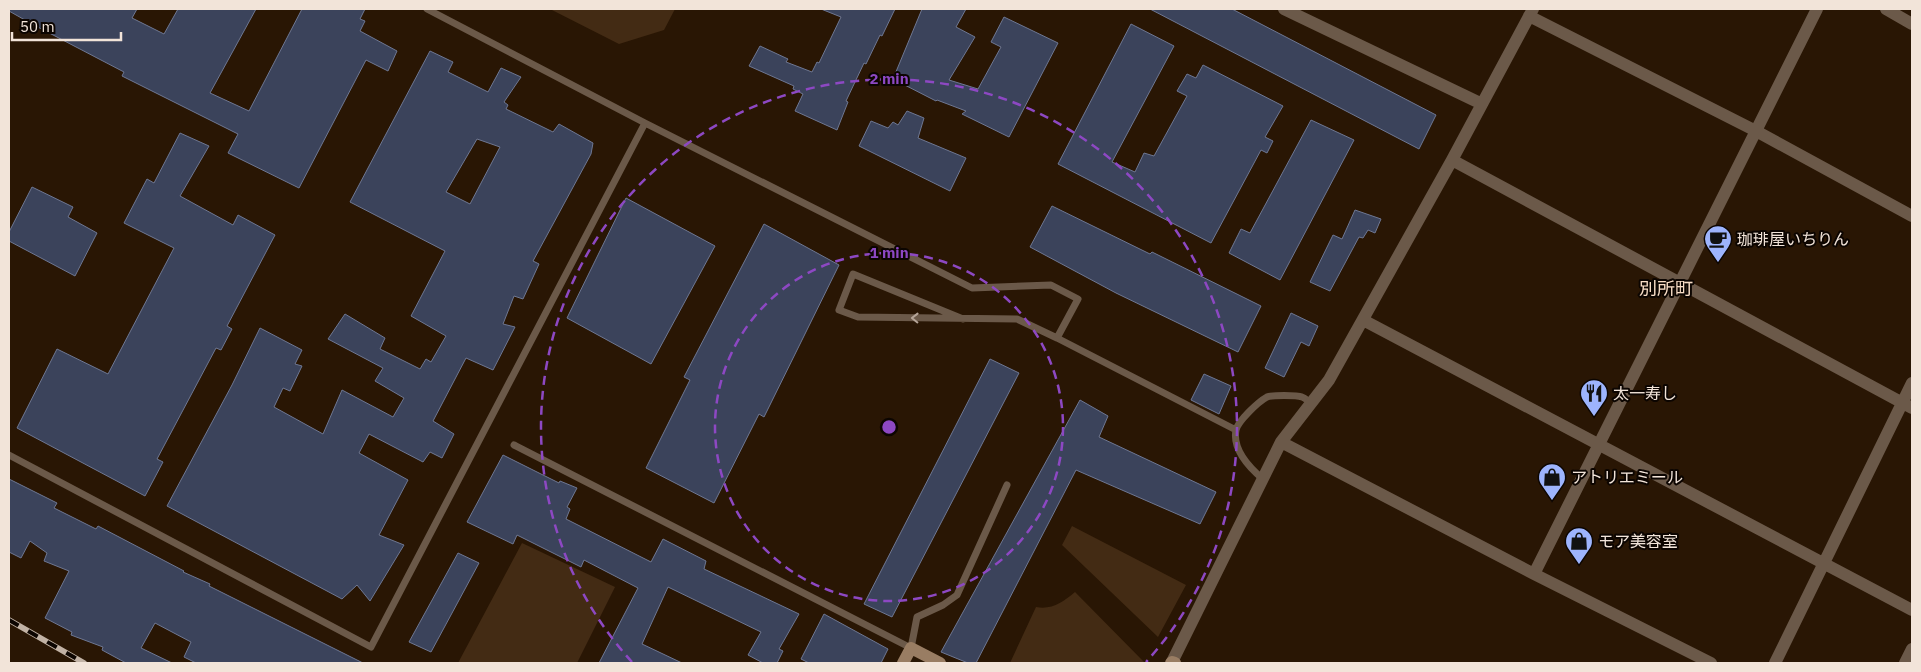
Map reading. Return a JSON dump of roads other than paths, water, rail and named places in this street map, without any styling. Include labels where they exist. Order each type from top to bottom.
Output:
[{"type":"street","points":[[1284,9],[1482,104]]},
{"type":"street","points":[[1534,574],[1818,9]]},
{"type":"street","points":[[1886,9],[1912,24]]},
{"type":"street","points":[[1172,663],[1281,442],[1330,380],[1452,160],[1531,12],[1912,216]]},
{"type":"street","points":[[1452,160],[1907,405]]},
{"type":"street","points":[[1363,320],[1912,610]]},
{"type":"street","points":[[1774,663],[1907,405],[1912,384]]},
{"type":"street","points":[[1281,442],[1534,574],[1711,663]]},
{"type":"street","points":[[903,663],[911,648],[940,663]]},
{"type":"street","points":[[1905,663],[1912,649]]},
{"type":"lane","points":[[427,9],[645,123],[972,288],[1051,284],[1078,299],[1057,338]]},
{"type":"lane","points":[[9,455],[371,647],[645,123]]},
{"type":"lane","points":[[963,319],[853,274],[839,310],[858,317],[963,319],[1017,319],[1236,430]]},
{"type":"lane","points":[[1263,479],[1250,468],[1241,454],[1236,430],[1248,413],[1268,396],[1301,396],[1311,403]]},
{"type":"lane","points":[[514,445],[706,541],[827,606],[911,648],[917,616],[943,605],[957,595],[1007,485]]},
{"type":"railway","points":[[9,620],[84,663]]},
{"type":"place","name":"珈琲屋いちりん","points":[[1718,263]]},
{"type":"place","name":"太一寿し","points":[[1594,417]]},
{"type":"place","name":"アトリエミール","points":[[1552,501]]},
{"type":"place","name":"モア美容室","points":[[1579,565]]},
{"type":"district","name":"別所町","points":[[1666,288]]}]
